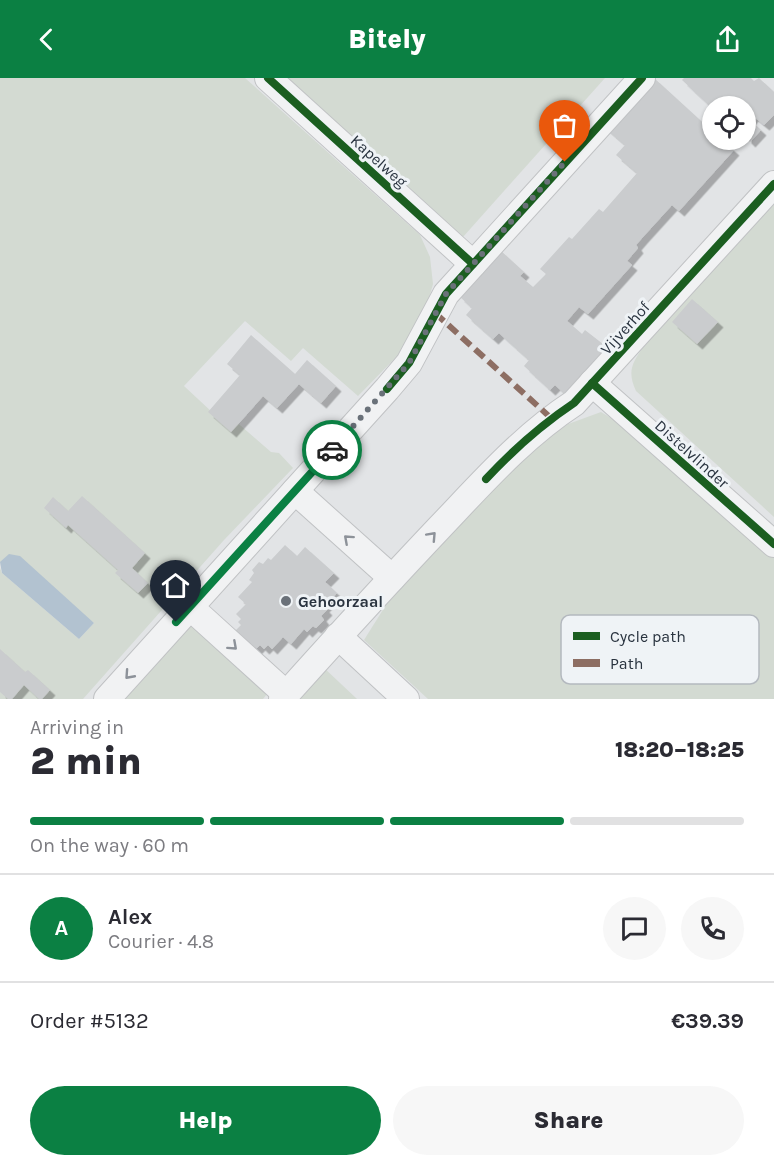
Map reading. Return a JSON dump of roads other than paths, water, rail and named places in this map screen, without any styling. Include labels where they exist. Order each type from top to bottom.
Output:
[{"type":"lane","name":"Kapelweg","points":[[268,78],[473,264]]},
{"type":"lane","points":[[107,699],[409,363],[446,294],[642,78]]},
{"type":"lane","name":"Vijverhof","points":[[189,607],[284,697],[338,636],[513,451],[551,418],[574,403],[774,184]]},
{"type":"lane","name":"Distelvlinder","points":[[592,383],[774,544]]},
{"type":"lane","points":[[295,491],[392,578]]},
{"type":"lane","points":[[338,636],[406,699]]},
{"type":"water","points":[[9,554],[20,556],[94,623],[79,639],[2,573],[0,562]]},
{"type":"place","name":"Gehoorzaal","points":[[286,601]]}]
